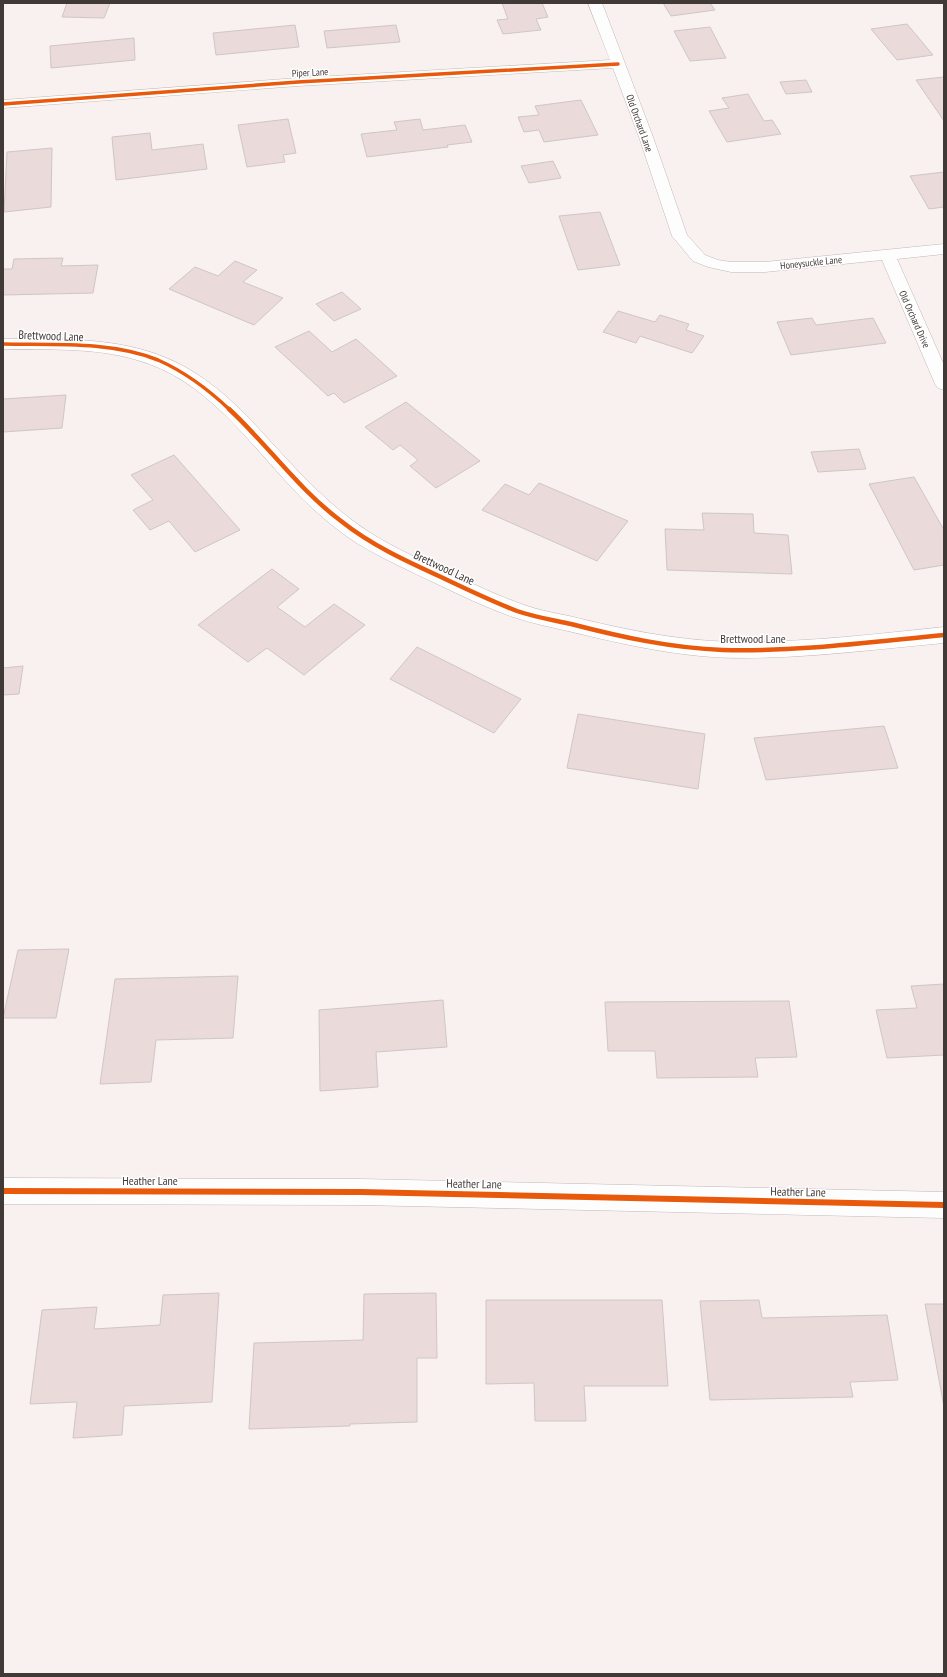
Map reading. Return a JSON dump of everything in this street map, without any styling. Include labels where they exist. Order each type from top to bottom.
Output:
[{"type":"street","name":"Old Orchard Lane","points":[[596,3],[646,137],[680,236],[685,243]]},
{"type":"street","name":"Piper Lane","points":[[3,104],[298,82],[618,64]]},
{"type":"street","name":"Honeysuckle Lane","points":[[685,243],[699,258],[714,264],[732,267],[765,267],[944,249]]},
{"type":"street","name":"Old Orchard Drive","points":[[887,254],[944,384]]},
{"type":"street","name":"Brettwood Lane","points":[[3,344],[89,347],[123,351],[156,360],[184,373],[210,391],[233,412],[302,487],[330,513],[363,537],[399,558],[480,596],[521,612],[608,635],[651,643],[696,648],[782,650],[944,635]]},
{"type":"street","name":"Heather Lane","points":[[3,1191],[361,1192],[944,1205]]},
{"type":"building","points":[[67,3],[110,3],[104,18],[62,17]]},
{"type":"building","points":[[502,3],[542,3],[548,17],[536,19],[541,30],[503,34],[497,20],[508,19]]},
{"type":"building","points":[[663,3],[710,3],[715,10],[671,16]]},
{"type":"building","points":[[907,24],[933,55],[897,60],[871,29]]},
{"type":"building","points":[[295,25],[299,47],[216,55],[213,33]]},
{"type":"building","points":[[396,25],[400,42],[327,48],[324,31]]},
{"type":"building","points":[[710,27],[726,58],[690,61],[674,31]]},
{"type":"building","points":[[134,38],[135,60],[51,68],[50,46]]},
{"type":"building","points":[[944,77],[944,121],[916,80]]},
{"type":"building","points":[[806,80],[812,92],[786,94],[780,82]]},
{"type":"building","points":[[748,94],[764,121],[772,120],[781,134],[727,142],[709,111],[729,108],[722,98]]},
{"type":"building","points":[[581,100],[598,135],[544,142],[539,130],[524,132],[518,117],[539,115],[535,106]]},
{"type":"building","points":[[288,119],[296,153],[283,155],[285,162],[247,167],[238,125]]},
{"type":"building","points":[[420,119],[423,130],[465,125],[472,142],[447,145],[448,147],[367,157],[361,134],[397,130],[394,122]]},
{"type":"building","points":[[150,133],[152,150],[203,144],[207,169],[116,180],[112,137]]},
{"type":"building","points":[[52,148],[51,207],[4,212],[7,152]]},
{"type":"building","points":[[553,161],[561,178],[529,183],[521,166]]},
{"type":"building","points":[[944,172],[944,207],[929,209],[910,176]]},
{"type":"building","points":[[600,212],[620,265],[578,270],[559,216]]},
{"type":"building","points":[[63,258],[61,266],[98,265],[93,293],[3,295],[3,269],[12,269],[14,259]]},
{"type":"building","points":[[235,261],[257,270],[243,282],[283,298],[254,325],[169,289],[195,267],[218,276]]},
{"type":"building","points":[[342,292],[361,309],[334,321],[316,304]]},
{"type":"building","points":[[618,311],[655,322],[660,315],[689,324],[686,330],[704,336],[692,353],[640,336],[636,343],[603,332]]},
{"type":"building","points":[[812,318],[816,325],[873,318],[886,343],[791,355],[777,322]]},
{"type":"building","points":[[309,331],[332,352],[356,339],[397,376],[344,403],[334,393],[328,396],[275,347]]},
{"type":"building","points":[[66,395],[62,428],[3,432],[3,399]]},
{"type":"building","points":[[406,402],[480,461],[436,488],[410,466],[418,460],[400,445],[393,450],[365,427]]},
{"type":"building","points":[[859,449],[866,469],[818,472],[811,452]]},
{"type":"building","points":[[174,455],[240,530],[195,552],[169,521],[150,530],[133,510],[153,500],[131,475]]},
{"type":"building","points":[[914,477],[944,530],[944,565],[914,570],[869,484]]},
{"type":"building","points":[[539,483],[628,521],[597,561],[482,510],[505,484],[529,495]]},
{"type":"building","points":[[702,513],[753,514],[754,533],[788,535],[792,574],[667,570],[665,529],[704,530]]},
{"type":"building","points":[[272,569],[299,589],[277,607],[305,627],[334,604],[365,625],[304,675],[267,648],[248,662],[198,625]]},
{"type":"building","points":[[417,647],[521,699],[494,733],[390,679]]},
{"type":"building","points":[[23,666],[19,694],[3,695],[3,668]]},
{"type":"building","points":[[578,714],[705,734],[698,789],[567,768]]},
{"type":"building","points":[[884,726],[898,768],[766,780],[754,738]]},
{"type":"building","points":[[69,949],[56,1018],[3,1018],[18,950]]},
{"type":"building","points":[[238,976],[233,1038],[156,1040],[151,1082],[100,1084],[115,979]]},
{"type":"building","points":[[944,984],[944,1055],[887,1058],[876,1010],[917,1008],[911,986]]},
{"type":"building","points":[[443,1000],[447,1047],[376,1052],[378,1087],[320,1091],[319,1010]]},
{"type":"building","points":[[789,1001],[797,1057],[755,1058],[758,1077],[657,1078],[655,1051],[608,1051],[605,1002]]},
{"type":"building","points":[[219,1293],[212,1402],[124,1406],[122,1435],[73,1438],[77,1402],[30,1404],[42,1310],[97,1307],[94,1329],[160,1325],[163,1295]]},
{"type":"building","points":[[436,1293],[437,1358],[417,1358],[417,1422],[350,1424],[350,1426],[249,1429],[254,1343],[363,1340],[364,1294]]},
{"type":"building","points":[[486,1300],[662,1300],[668,1386],[584,1386],[586,1421],[535,1421],[534,1383],[486,1384]]},
{"type":"building","points":[[759,1300],[762,1318],[887,1315],[898,1380],[850,1382],[853,1397],[710,1400],[700,1301]]},
{"type":"building","points":[[925,1304],[944,1304],[944,1407]]},
{"type":"cycle path","points":[[3,104],[298,82],[618,64]]},
{"type":"cycle path","points":[[3,344],[100,347],[139,354],[179,370],[199,383],[235,414],[315,500],[355,532],[412,564],[524,613],[633,639],[698,648],[767,650],[843,645],[944,635]]},
{"type":"cycle path","points":[[3,1191],[361,1192],[944,1205]]}]
